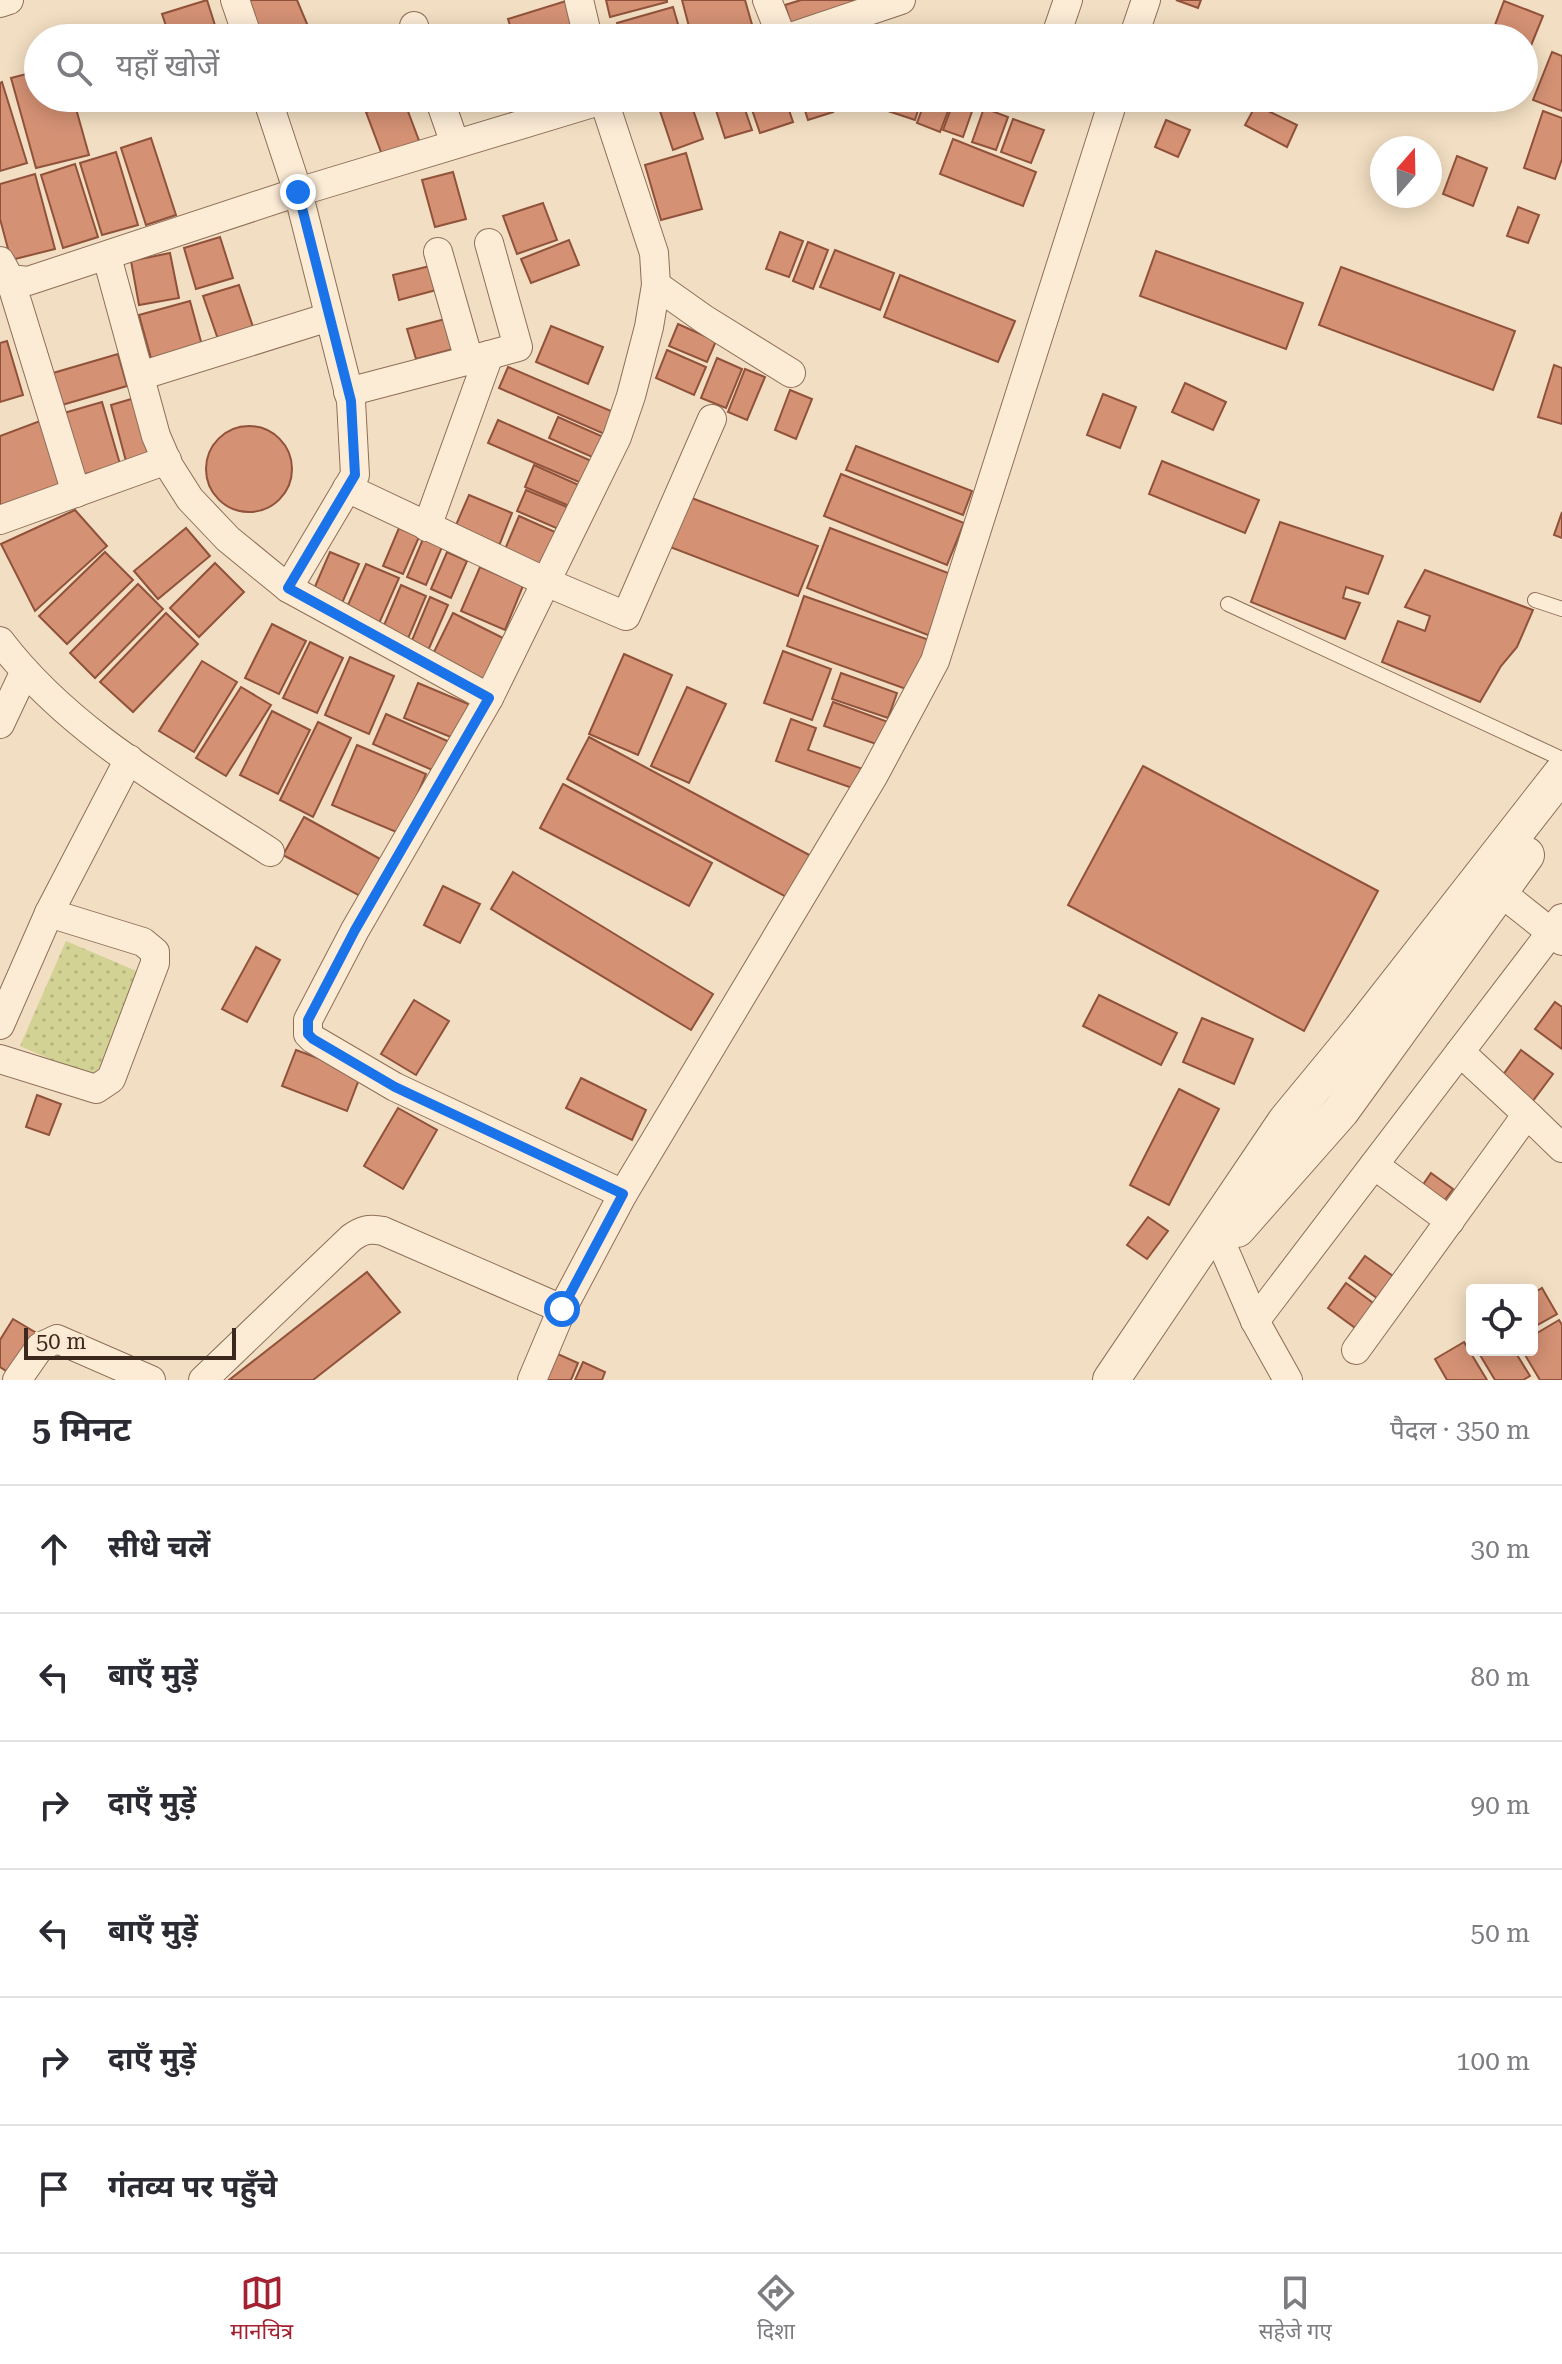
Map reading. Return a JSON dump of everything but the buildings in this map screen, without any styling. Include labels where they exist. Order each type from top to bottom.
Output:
[{"type":"street","points":[[0,3],[9,0]]},
{"type":"street","points":[[235,0],[243,24]]},
{"type":"street","points":[[579,0],[585,24]]},
{"type":"street","points":[[767,0],[778,24]]},
{"type":"street","points":[[831,24],[901,0]]},
{"type":"street","points":[[1060,24],[1068,0]]},
{"type":"street","points":[[1138,24],[1146,0]]},
{"type":"street","points":[[272,112],[298,192],[348,392],[355,475],[288,588]]},
{"type":"street","points":[[444,112],[455,144]]},
{"type":"street","points":[[5,270],[28,281],[298,192],[562,112]]},
{"type":"street","points":[[609,112],[654,253],[656,285],[631,396],[617,437],[489,698],[355,930],[308,1020],[308,1034],[395,1087],[623,1194]]},
{"type":"street","points":[[532,1380],[562,1309],[623,1194],[874,775],[935,661],[1110,112]]},
{"type":"street","points":[[348,392],[518,347],[489,243]]},
{"type":"street","points":[[427,527],[479,358],[438,252]]},
{"type":"street","points":[[107,257],[156,436],[190,499],[228,539],[288,588],[489,698]]},
{"type":"street","points":[[5,270],[76,493]]},
{"type":"street","points":[[656,285],[791,373]]},
{"type":"street","points":[[140,376],[329,317]]},
{"type":"street","points":[[347,488],[546,582],[626,616],[712,419]]},
{"type":"street","points":[[0,520],[167,460]]},
{"type":"street","points":[[0,641],[24,673],[90,732],[270,852]]},
{"type":"street","points":[[0,724],[24,673]]},
{"type":"street","points":[[0,1025],[49,913],[129,759]]},
{"type":"street","points":[[1135,1380],[1286,1121],[1562,773]]},
{"type":"street","points":[[1111,1380],[1219,1237],[1252,1210],[1341,1111],[1562,806]]},
{"type":"street","points":[[1255,1321],[1460,1052],[1558,930],[1499,891]]},
{"type":"street","points":[[0,1059],[96,1089],[104,1086],[111,1079],[155,963],[155,952],[143,942],[49,913]]},
{"type":"street","points":[[1460,1052],[1562,1148]]},
{"type":"street","points":[[1356,1350],[1516,1127],[1530,1117]]},
{"type":"street","points":[[1374,1165],[1450,1221]]},
{"type":"street","points":[[203,1380],[351,1238],[371,1229],[383,1231],[562,1309]]},
{"type":"street","points":[[1219,1237],[1255,1321],[1288,1380]]},
{"type":"street","points":[[17,1380],[40,1347],[57,1339],[151,1380]]},
{"type":"lane","points":[[1535,600],[1562,609]]},
{"type":"lane","points":[[1228,604],[1562,759]]},
{"type":"green space","points":[[66,941],[141,973],[95,1079],[20,1046]]},
{"type":"route","points":[[298,192],[351,401],[355,475],[288,588],[489,698],[355,930],[308,1020],[308,1034],[395,1087],[623,1194],[562,1309]]}]
